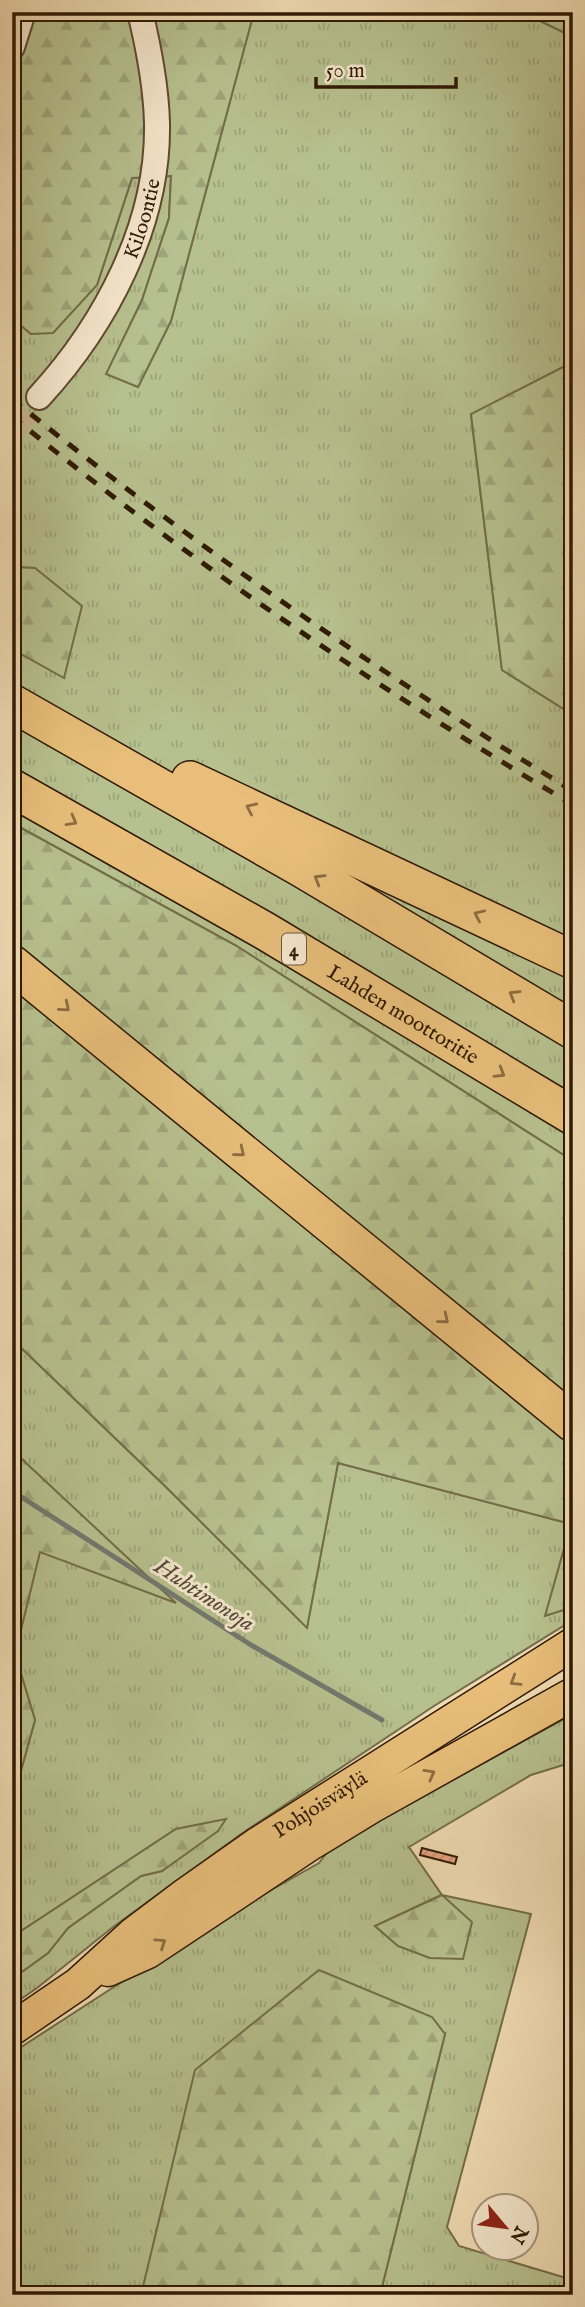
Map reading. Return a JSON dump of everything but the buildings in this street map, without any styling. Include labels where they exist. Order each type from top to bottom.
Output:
[{"type":"highway","points":[[12,695],[573,960]]},
{"type":"highway","points":[[12,703],[301,868],[573,1030]]},
{"type":"highway","name":"Lahden moottoritie","points":[[12,788],[254,925],[573,1116]]},
{"type":"highway","points":[[12,964],[573,1423]]},
{"type":"main road","name":"Pohjoisväylä","points":[[12,2029],[78,1984],[133,1934],[257,1844],[573,1644]]},
{"type":"main road","name":"Pohjoisväylä","points":[[78,1984],[148,1952],[359,1814],[573,1694]]},
{"type":"street","points":[[12,47],[23,12]]},
{"type":"street","name":"Kiloontie","points":[[39,397],[64,369],[117,287],[136,238],[151,185],[157,125],[151,55],[140,12]]},
{"type":"green space","points":[[12,12],[254,12],[171,321],[138,387],[106,374],[142,300],[169,218],[171,176],[132,178],[97,285],[53,333],[31,334],[12,318]]},
{"type":"green space","points":[[254,12],[522,12],[573,37],[573,362],[471,415],[502,670],[573,715],[573,1161],[235,945],[12,823],[12,649],[64,677],[35,568],[12,567],[12,318],[31,334],[97,285],[132,178],[171,175],[169,218],[142,300],[107,374],[138,387],[171,321]]},
{"type":"green space","points":[[522,12],[573,12],[573,37]]},
{"type":"green space","points":[[573,362],[573,715],[502,670],[471,414]]},
{"type":"green space","points":[[12,567],[35,568],[82,606],[64,678],[12,649]]},
{"type":"green space","points":[[12,823],[235,945],[573,1161],[573,1607],[545,1616],[571,1524],[338,1463],[307,1628],[12,1339]]},
{"type":"green space","points":[[12,1339],[307,1627],[338,1463],[571,1524],[546,1615],[573,1607],[573,1620],[434,1706],[241,1834],[12,2005],[12,1979],[48,1953],[68,1928],[141,1876],[162,1871],[225,1820],[176,1829],[12,1937],[12,1803],[35,1720],[15,1654],[40,1551],[174,1602],[12,1450]]},
{"type":"green space","points":[[12,1450],[176,1603],[40,1552],[15,1654],[35,1720],[12,1803]]},
{"type":"green space","points":[[573,1714],[573,1762],[531,1775],[409,1847],[442,1895],[531,1914],[447,2227],[459,2246],[470,2249],[470,2262],[513,2262],[573,2280],[573,2295],[380,2295],[445,2034],[141,2295],[12,2295],[12,2053],[214,1922],[319,1863],[332,1846]],"holes":[[[441,1895],[430,1958],[398,1946],[375,1926]]]},
{"type":"green space","points":[[226,1819],[218,1831],[162,1871],[141,1876],[68,1928],[48,1953],[12,1979],[12,1937],[176,1829]]},
{"type":"green space","points":[[442,1895],[472,1922],[463,1959],[430,1958],[398,1946],[375,1926]]},
{"type":"green space","points":[[319,1970],[432,2017],[445,2034],[380,2295],[141,2295],[195,2070]]},
{"type":"waterway","name":"Huhtimonoja","points":[[12,1491],[251,1645],[382,1720]]},
{"type":"tunnel","points":[[12,430],[39,397]]},
{"type":"railway","points":[[12,399],[147,504],[286,604],[428,700],[573,791]]},
{"type":"railway","points":[[12,416],[146,522],[285,621],[356,669],[573,805]]}]
